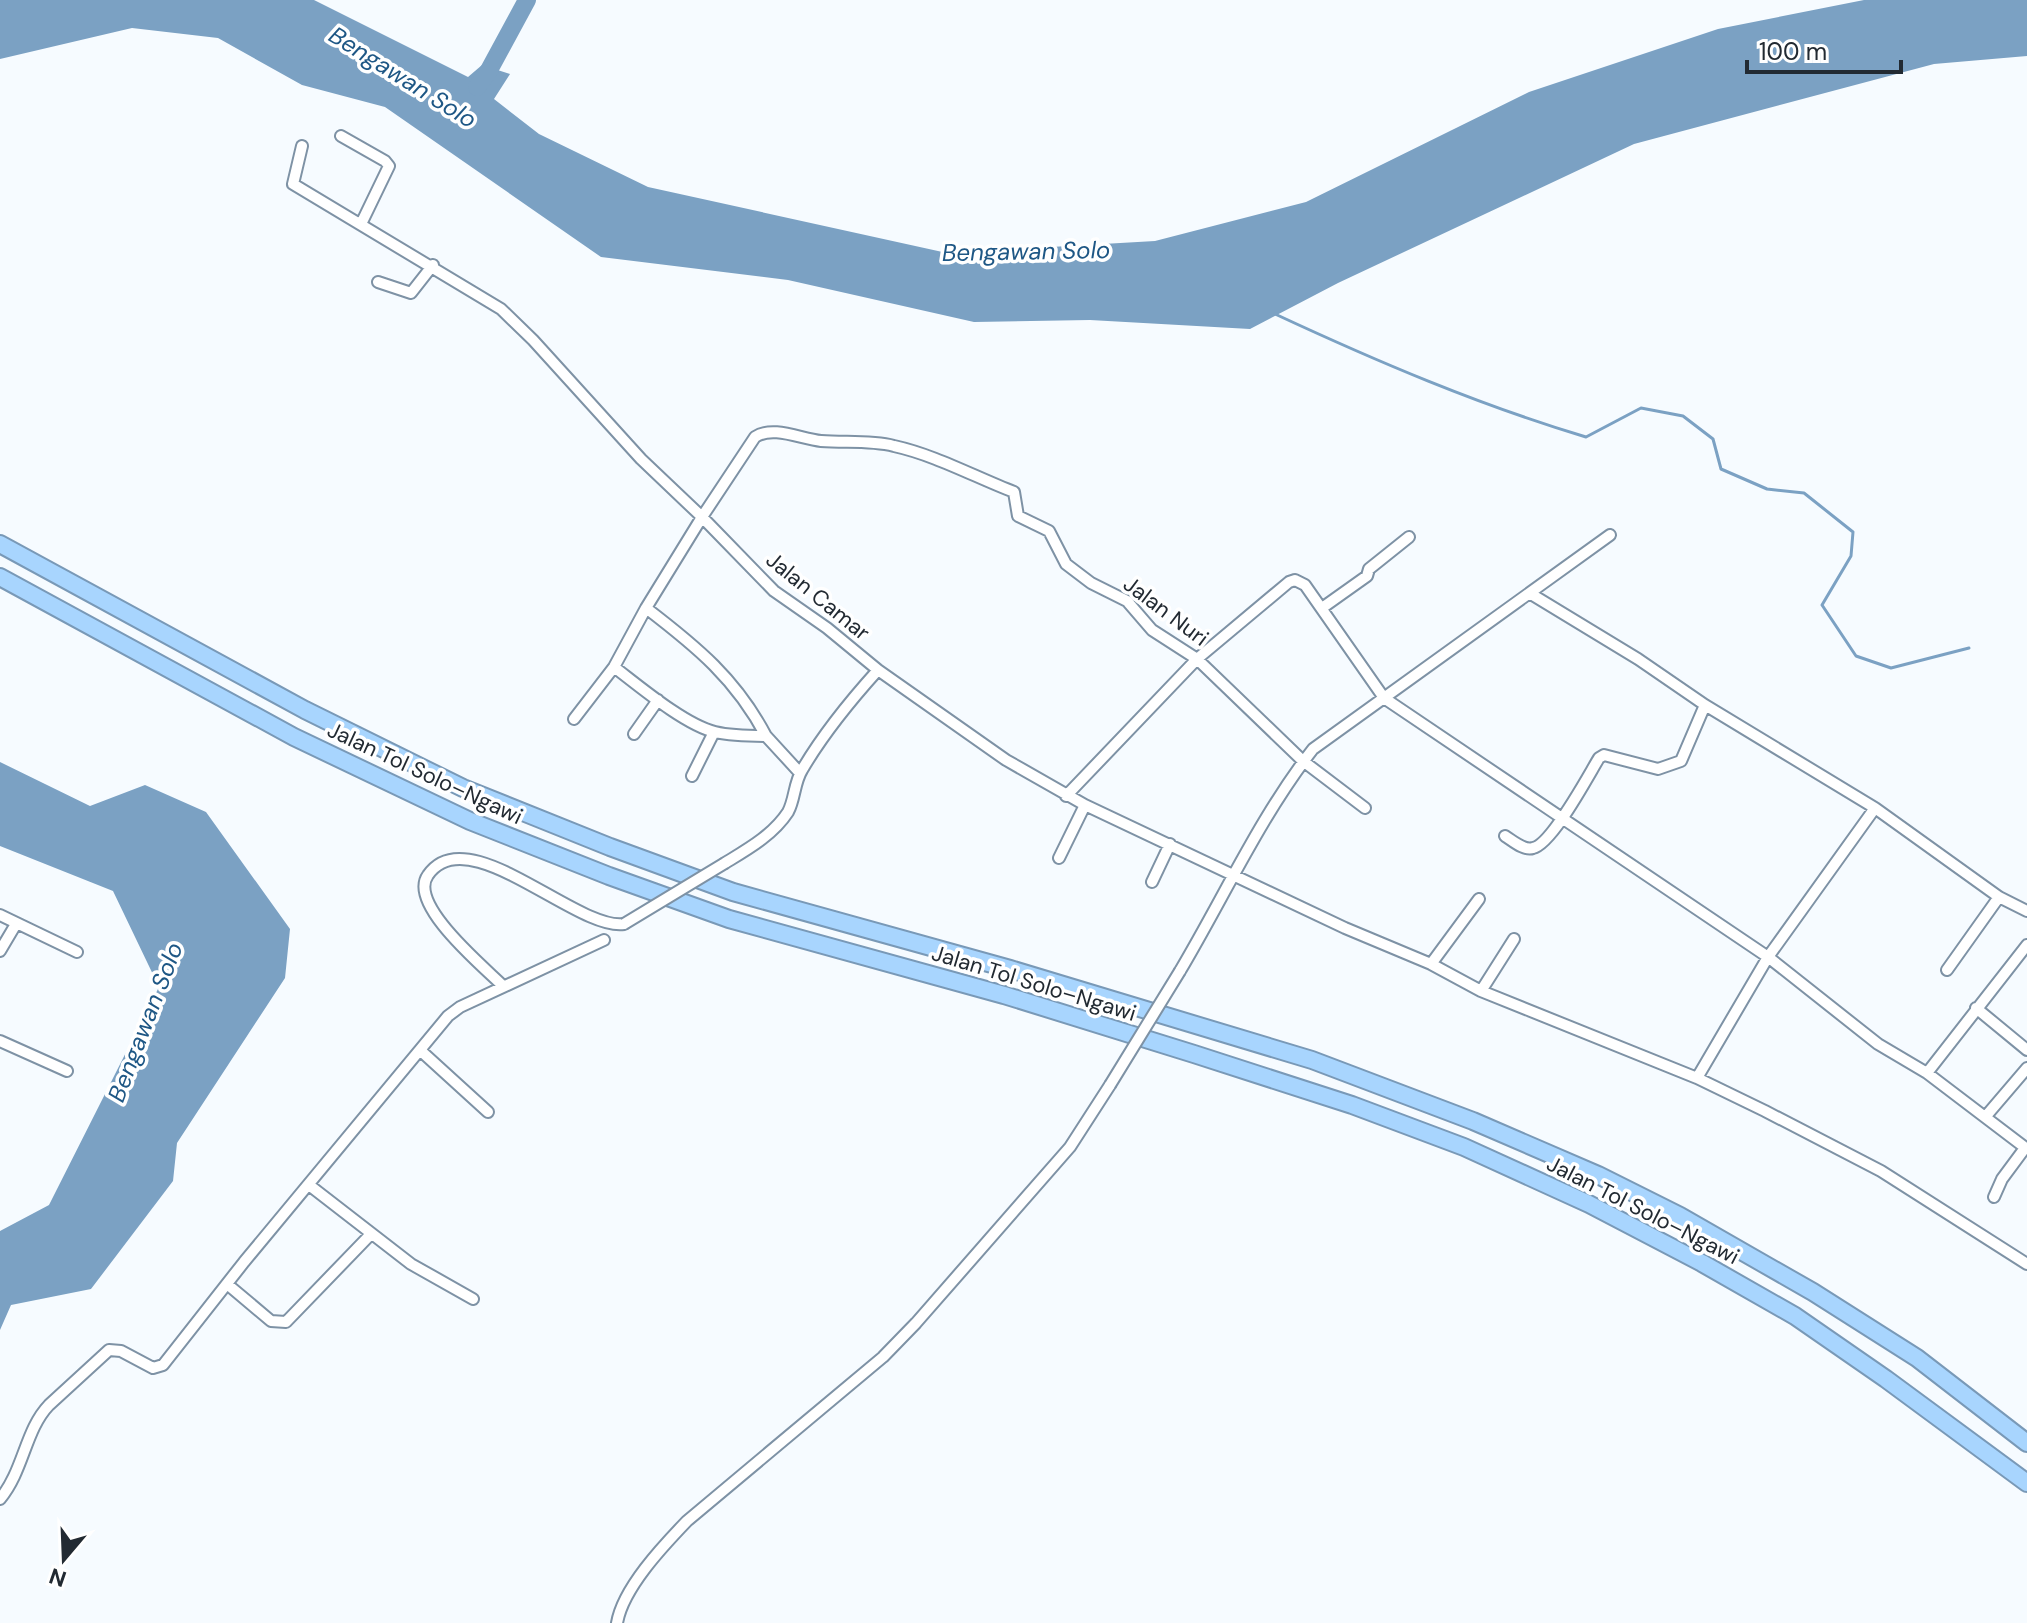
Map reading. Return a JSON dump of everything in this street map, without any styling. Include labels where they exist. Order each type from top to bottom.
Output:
[{"type":"highway","name":"Jalan Tol Solo–Ngawi","points":[[0,544],[305,710],[463,788],[610,847],[733,892],[1010,969],[1312,1060],[1473,1121],[1598,1175],[1680,1216],[1813,1292],[1917,1358],[2027,1443]]},
{"type":"highway","name":"Jalan Tol Solo–Ngawi","points":[[0,577],[294,737],[470,821],[609,876],[729,919],[1004,995],[1194,1054],[1352,1105],[1478,1153],[1589,1204],[1795,1316],[2027,1483]]},
{"type":"street","points":[[341,136],[389,166],[361,224]]},
{"type":"street","name":"Jalan Camar","points":[[302,146],[293,184],[433,265],[508,314],[641,459],[774,591],[827,628],[878,670],[1006,760],[1066,796],[1345,928],[1431,964],[1481,991],[1697,1078],[1881,1171],[2027,1264]]},
{"type":"street","points":[[378,282],[411,293],[433,265]]},
{"type":"street","name":"Jalan Nuri","points":[[702,517],[752,441],[760,434],[896,446],[1014,492],[1018,516],[1049,531],[1066,564],[1091,583],[1127,601],[1152,630],[1197,659],[1303,761],[1365,808]]},
{"type":"street","points":[[574,719],[614,667],[702,517]]},
{"type":"street","points":[[617,1623],[621,1608],[664,1545],[708,1502],[883,1357],[1070,1147],[1180,971],[1303,761],[1325,737],[1531,594],[1610,535]]},
{"type":"street","points":[[1322,608],[1367,576],[1369,569],[1409,537]]},
{"type":"street","points":[[1066,796],[1197,659],[1295,580],[1305,585],[1384,698],[1768,957],[1878,1044],[1927,1073],[2026,1148],[2002,1179],[1994,1197]]},
{"type":"street","points":[[1531,594],[1875,808],[1999,897],[2027,911]]},
{"type":"street","points":[[646,608],[697,649],[739,691],[766,736],[800,773]]},
{"type":"street","points":[[614,667],[658,700],[714,732],[766,736]]},
{"type":"street","points":[[503,986],[433,913],[426,880],[436,867],[445,862],[466,859],[481,863],[533,885],[604,923],[624,924],[755,845],[774,829],[789,810],[800,773],[845,707],[878,670]]},
{"type":"street","points":[[634,734],[658,700]]},
{"type":"street","points":[[1505,836],[1524,847],[1534,848],[1555,830],[1599,758],[1604,755],[1658,769],[1681,761],[1705,705]]},
{"type":"street","points":[[692,776],[714,732]]},
{"type":"street","points":[[1059,858],[1085,805]]},
{"type":"street","points":[[1697,1078],[1768,957],[1875,808]]},
{"type":"street","points":[[1152,882],[1170,844]]},
{"type":"street","points":[[1947,970],[1999,897]]},
{"type":"street","points":[[1431,964],[1479,899]]},
{"type":"street","points":[[0,915],[77,952]]},
{"type":"street","points":[[0,951],[16,924]]},
{"type":"street","points":[[1481,991],[1514,939]]},
{"type":"street","points":[[0,1499],[20,1468],[44,1410],[109,1350],[121,1351],[153,1368],[163,1365],[454,1012],[604,940]]},
{"type":"street","points":[[1927,1073],[2027,945]]},
{"type":"street","points":[[1976,1008],[2027,1050]]},
{"type":"street","points":[[0,1041],[67,1071]]},
{"type":"street","points":[[421,1051],[488,1112]]},
{"type":"street","points":[[1986,1116],[2027,1068]]},
{"type":"street","points":[[309,1185],[411,1264],[473,1299]]},
{"type":"street","points":[[227,1284],[271,1321],[286,1322],[371,1234]]},
{"type":"water","name":"Bengawan Solo","points":[[0,0],[314,0],[468,77],[482,65],[510,74],[494,99],[539,134],[648,187],[947,253],[1155,241],[1306,202],[1529,92],[1718,29],[1864,0],[2027,0],[2027,56],[1934,64],[1634,144],[1338,283],[1250,329],[1090,320],[974,322],[788,280],[601,257],[385,107],[302,85],[218,38],[132,28],[0,59]]},
{"type":"water","name":"Bengawan Solo","points":[[0,762],[90,806],[145,785],[206,812],[290,929],[285,978],[177,1143],[173,1181],[91,1289],[11,1305],[0,1330],[0,1231],[49,1205],[159,987],[113,891],[0,846]]},
{"type":"waterway","points":[[477,87],[527,0]]},
{"type":"waterway","points":[[1275,314],[1428,381],[1586,437],[1641,408],[1683,416],[1713,439],[1721,469],[1767,489],[1804,493],[1853,532],[1851,556],[1822,605],[1856,656],[1891,668],[1969,648]]}]
